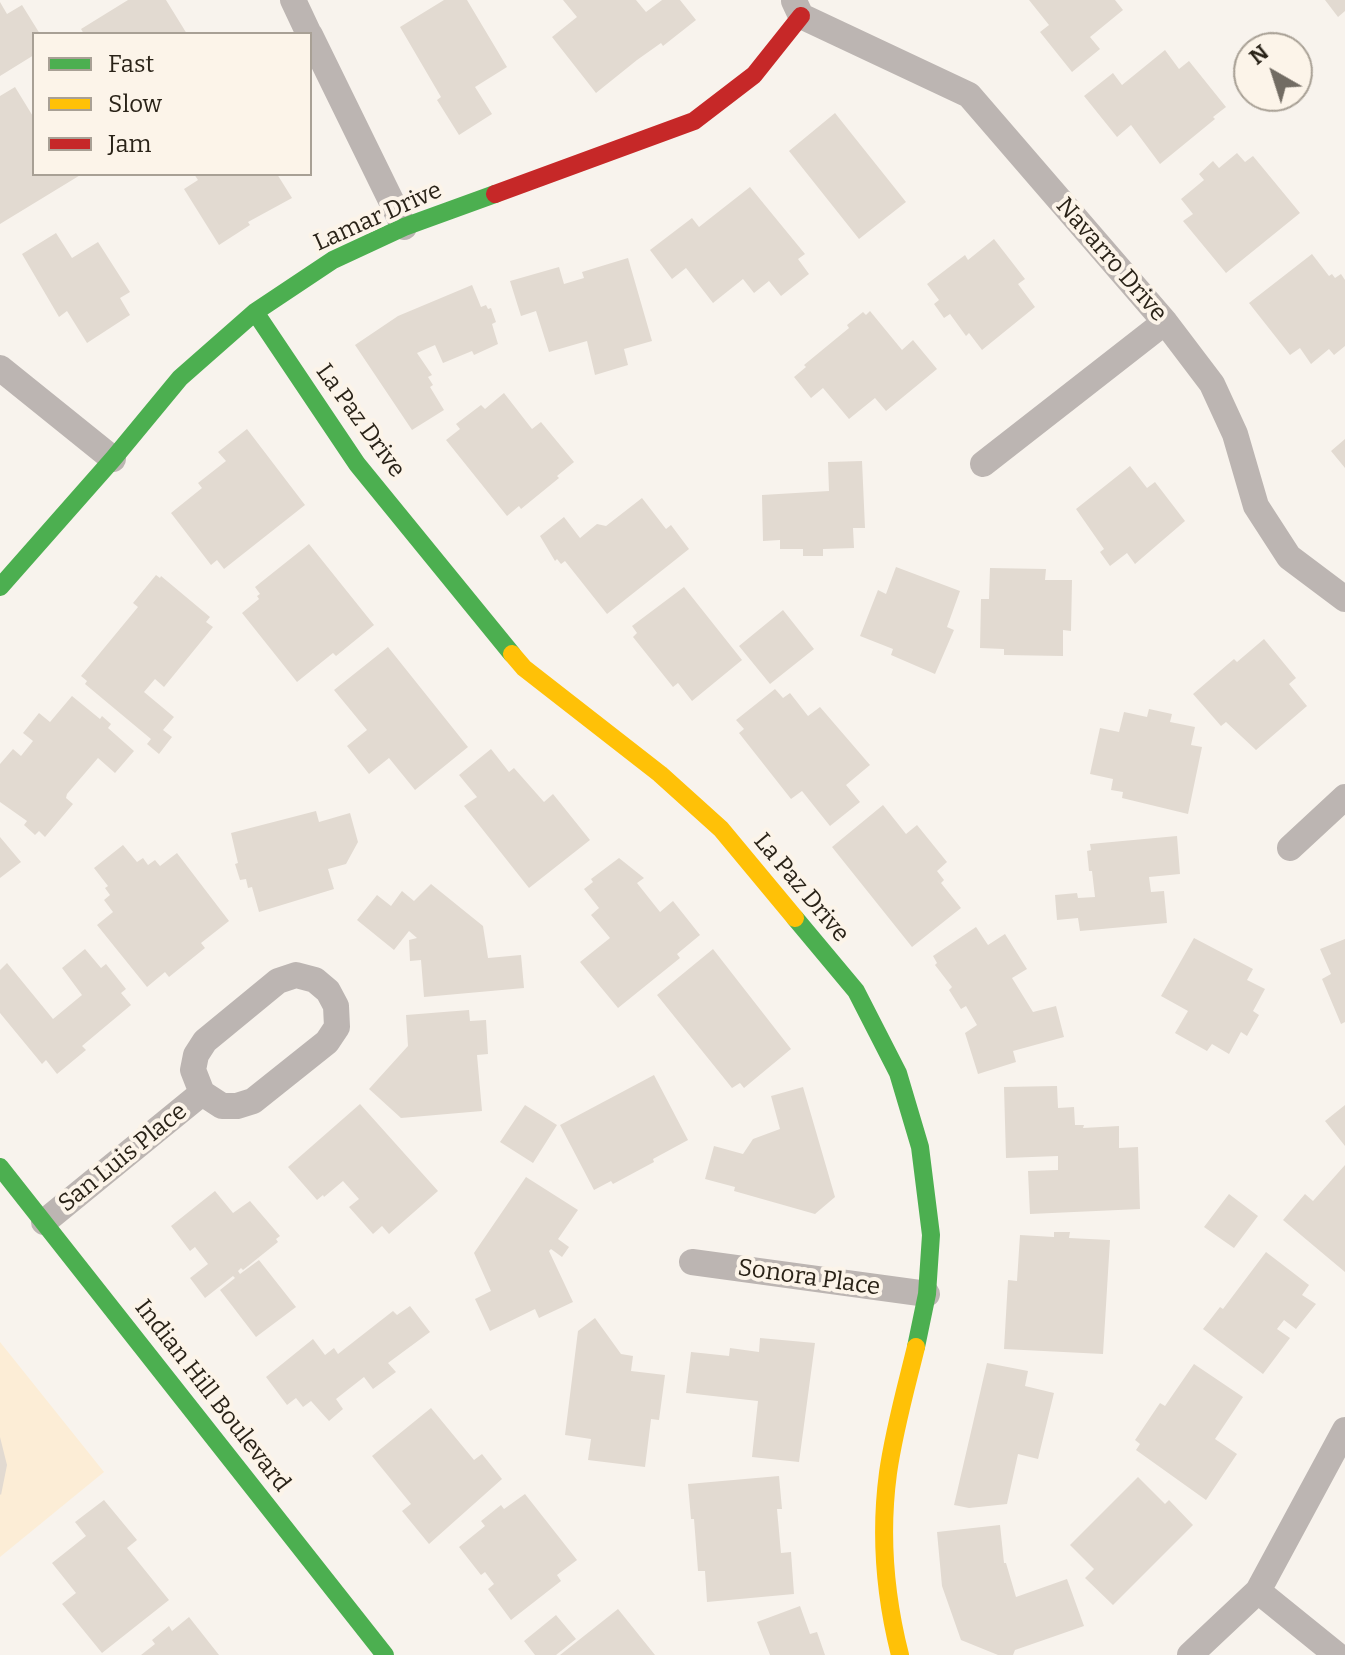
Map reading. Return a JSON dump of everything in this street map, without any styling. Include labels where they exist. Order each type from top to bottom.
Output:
[{"type":"street","points":[[293,0],[309,32]]},
{"type":"street","name":"Lamar Drive","points":[[0,587],[180,378],[255,312],[333,260],[404,227],[694,121],[754,75],[797,8]]},
{"type":"street","name":"Navarro Drive","points":[[797,8],[969,95],[1165,322],[1212,384],[1235,434],[1256,506],[1289,557],[1345,599]]},
{"type":"street","points":[[312,39],[404,227]]},
{"type":"street","name":"La Paz Drive","points":[[255,312],[357,464],[524,668],[660,774],[721,829],[856,991],[898,1073],[920,1147],[931,1235],[927,1294],[888,1473],[884,1553],[900,1655]]},
{"type":"street","points":[[983,464],[1165,322]]},
{"type":"street","points":[[0,368],[113,459]]},
{"type":"street","points":[[1290,848],[1345,797]]},
{"type":"street","name":"San Luis Place","points":[[296,975],[315,980],[328,991],[336,1006],[337,1027],[327,1042],[253,1101],[222,1106],[202,1093],[193,1070],[196,1055],[205,1041],[278,981],[296,975]]},
{"type":"street","name":"San Luis Place","points":[[44,1222],[202,1093]]},
{"type":"street","name":"Indian Hill Boulevard","points":[[0,1167],[385,1655]]},
{"type":"street","name":"Sonora Place","points":[[692,1262],[927,1294]]},
{"type":"street","points":[[1190,1655],[1258,1591],[1345,1430]]},
{"type":"street","points":[[1258,1591],[1337,1655]]},
{"type":"shaded area","points":[[0,1342],[104,1472],[0,1557]]},
{"type":"building","points":[[128,0],[166,0],[186,32],[83,32],[81,29]]},
{"type":"building","points":[[444,0],[467,0],[507,67],[475,87],[492,114],[459,135],[437,100],[441,97],[400,27]]},
{"type":"building","points":[[563,0],[636,0],[646,12],[662,0],[680,0],[696,20],[663,46],[661,43],[637,60],[596,93],[552,37],[577,17]]},
{"type":"building","points":[[1029,0],[1115,0],[1123,10],[1090,37],[1100,49],[1072,72],[1040,32],[1049,25]]},
{"type":"building","points":[[1325,0],[1345,0],[1345,11],[1338,17]]},
{"type":"building","points":[[0,2],[7,14],[22,5],[39,32],[32,32],[32,56],[0,76]]},
{"type":"building","points":[[1165,50],[1179,69],[1189,61],[1226,107],[1160,164],[1131,125],[1117,137],[1084,96],[1113,73],[1122,85]]},
{"type":"building","points":[[15,87],[32,115],[32,176],[79,176],[0,224],[0,96]]},
{"type":"building","points":[[835,113],[906,202],[859,239],[789,151]]},
{"type":"building","points":[[1237,153],[1245,162],[1253,156],[1300,213],[1226,273],[1183,221],[1193,214],[1181,199],[1204,180],[1199,174],[1213,161],[1219,168]]},
{"type":"building","points":[[195,176],[278,176],[292,198],[248,222],[250,225],[219,245],[184,189],[198,180]]},
{"type":"building","points":[[750,187],[805,254],[798,259],[809,274],[781,296],[769,281],[754,293],[743,279],[713,303],[686,268],[672,279],[650,250],[692,218],[699,227]]},
{"type":"building","points":[[56,233],[72,258],[98,242],[130,292],[120,298],[130,315],[87,343],[67,311],[59,317],[22,254]]},
{"type":"building","points":[[994,239],[1025,279],[1018,284],[1035,307],[982,350],[969,333],[966,336],[950,314],[944,318],[934,304],[939,300],[927,284],[965,255],[968,260]]},
{"type":"building","points":[[1312,254],[1329,276],[1332,274],[1335,278],[1341,274],[1345,280],[1345,346],[1334,355],[1329,349],[1311,364],[1300,348],[1290,355],[1249,303]]},
{"type":"building","points":[[628,258],[652,341],[624,349],[628,365],[595,375],[587,341],[549,352],[536,311],[521,316],[510,281],[559,267],[564,284],[584,278],[582,272]]},
{"type":"building","points":[[472,285],[481,307],[486,305],[488,309],[491,308],[498,344],[474,355],[472,351],[443,363],[435,345],[417,353],[432,375],[428,377],[433,385],[430,387],[444,410],[412,430],[355,345],[398,316]]},
{"type":"building","points":[[870,311],[902,350],[913,340],[937,369],[886,411],[875,398],[849,419],[823,388],[811,398],[794,377],[849,328],[847,325],[863,312],[866,315]]},
{"type":"building","points":[[504,393],[532,429],[541,422],[574,462],[521,509],[519,506],[507,516],[446,440],[460,429],[456,424],[481,405],[485,409]]},
{"type":"building","points":[[247,429],[305,505],[224,569],[217,560],[211,565],[171,513],[202,488],[198,483],[226,461],[218,452]]},
{"type":"building","points":[[1345,439],[1345,468],[1331,451]]},
{"type":"building","points":[[862,461],[865,528],[853,528],[854,548],[823,549],[823,556],[803,556],[803,549],[780,549],[780,540],[763,541],[762,495],[829,491],[828,462]]},
{"type":"building","points":[[1130,466],[1147,488],[1155,482],[1185,521],[1135,564],[1127,553],[1110,566],[1100,552],[1104,549],[1076,509]]},
{"type":"building","points":[[642,498],[666,529],[671,525],[689,549],[607,614],[565,561],[561,564],[557,559],[555,561],[540,536],[564,517],[580,538],[597,524],[606,526]]},
{"type":"building","points":[[309,544],[374,625],[297,682],[242,613],[259,599],[257,596],[260,594],[255,587]]},
{"type":"building","points":[[896,567],[960,591],[947,627],[954,630],[935,674],[891,655],[893,649],[860,636],[878,590],[886,594]]},
{"type":"building","points":[[990,568],[1046,569],[1045,580],[1072,580],[1071,631],[1063,630],[1063,656],[1004,655],[1004,649],[980,648],[981,599],[989,599]]},
{"type":"building","points":[[156,575],[210,617],[206,622],[213,627],[164,687],[155,679],[144,692],[174,717],[163,730],[172,737],[159,754],[147,744],[151,739],[85,684],[87,681],[81,676],[138,607],[133,603]]},
{"type":"building","points":[[684,587],[742,660],[692,701],[678,683],[673,687],[633,637],[637,633],[632,626]]},
{"type":"building","points":[[783,610],[814,649],[770,684],[739,646]]},
{"type":"building","points":[[1264,639],[1296,678],[1289,684],[1307,706],[1256,750],[1226,722],[1221,726],[1193,694],[1234,659],[1237,662]]},
{"type":"building","points":[[388,647],[468,747],[415,790],[389,758],[369,774],[347,746],[367,730],[334,690]]},
{"type":"building","points":[[775,689],[783,698],[790,693],[808,716],[820,707],[870,765],[846,785],[860,802],[830,826],[802,791],[791,799],[739,733],[744,729],[736,720]]},
{"type":"building","points":[[72,696],[100,719],[102,716],[111,724],[108,728],[134,751],[115,773],[98,758],[67,794],[66,798],[73,804],[45,837],[39,831],[35,835],[24,825],[27,821],[0,802],[0,764],[13,749],[21,756],[33,741],[23,733],[39,713],[50,722]]},
{"type":"building","points":[[1149,709],[1172,714],[1170,722],[1195,727],[1191,745],[1202,747],[1188,814],[1122,798],[1123,792],[1111,790],[1113,779],[1090,774],[1100,728],[1119,732],[1124,712],[1147,717]]},
{"type":"building","points":[[491,749],[509,772],[514,768],[544,802],[553,794],[590,840],[529,888],[464,806],[477,797],[459,775]]},
{"type":"building","points":[[883,805],[906,834],[917,825],[947,862],[937,871],[944,880],[941,883],[961,908],[912,947],[832,847]]},
{"type":"building","points":[[316,811],[319,822],[350,813],[358,842],[346,864],[328,869],[334,889],[259,912],[252,887],[248,888],[246,879],[240,880],[231,833]]},
{"type":"building","points":[[1177,836],[1180,874],[1149,877],[1151,892],[1164,891],[1167,923],[1080,931],[1078,918],[1057,920],[1055,895],[1077,893],[1078,898],[1095,897],[1087,851],[1091,850],[1090,844]]},
{"type":"building","points":[[0,837],[21,862],[0,878]]},
{"type":"building","points":[[123,845],[137,862],[143,858],[148,865],[155,860],[160,866],[177,853],[229,921],[201,943],[205,948],[169,977],[165,972],[147,987],[97,925],[113,912],[104,900],[110,895],[105,888],[108,886],[94,868]]},
{"type":"building","points":[[619,858],[644,878],[637,883],[660,912],[673,901],[700,935],[677,954],[680,958],[618,1008],[580,962],[610,938],[591,915],[599,908],[584,889],[593,882],[591,879]]},
{"type":"building","points":[[431,884],[483,926],[488,958],[521,955],[524,988],[424,997],[421,960],[410,961],[409,940],[417,938],[409,931],[394,950],[357,920],[377,895],[391,906],[402,891],[414,901]]},
{"type":"building","points":[[976,927],[988,945],[1005,934],[1027,969],[1012,978],[1033,1012],[1056,1006],[1064,1037],[1013,1051],[1016,1062],[978,1074],[965,1033],[977,1025],[966,1006],[961,1009],[949,990],[952,987],[935,965],[933,956]]},
{"type":"building","points":[[1194,938],[1253,969],[1247,980],[1265,989],[1253,1011],[1259,1015],[1247,1036],[1241,1032],[1229,1054],[1212,1044],[1207,1051],[1175,1033],[1188,1011],[1161,996]]},
{"type":"building","points":[[1345,939],[1345,1022],[1341,1024],[1322,979],[1331,974],[1320,949]]},
{"type":"building","points":[[85,949],[101,968],[106,964],[126,989],[121,993],[131,1005],[82,1046],[86,1050],[57,1074],[46,1060],[42,1064],[0,1013],[0,970],[7,963],[53,1019],[82,995],[62,968]]},
{"type":"building","points":[[713,949],[791,1049],[744,1088],[740,1083],[732,1088],[657,995]]},
{"type":"building","points":[[469,1010],[470,1021],[486,1020],[488,1054],[477,1055],[482,1111],[401,1118],[369,1089],[408,1046],[406,1015]]},
{"type":"building","points":[[654,1075],[688,1140],[613,1184],[611,1181],[594,1190],[560,1125]]},
{"type":"building","points":[[1057,1086],[1058,1108],[1074,1107],[1075,1125],[1084,1125],[1083,1128],[1119,1126],[1119,1148],[1138,1147],[1140,1209],[1030,1214],[1028,1171],[1058,1170],[1058,1156],[1006,1158],[1004,1087]]},
{"type":"building","points":[[803,1087],[835,1197],[815,1214],[734,1191],[735,1187],[705,1179],[714,1146],[743,1154],[753,1139],[780,1129],[771,1096]]},
{"type":"building","points":[[360,1104],[438,1191],[389,1234],[382,1226],[373,1234],[349,1207],[359,1199],[343,1181],[317,1200],[288,1167]]},
{"type":"building","points":[[525,1105],[557,1125],[533,1163],[500,1142]]},
{"type":"building","points":[[1345,1105],[1345,1146],[1325,1121]]},
{"type":"building","points":[[1345,1165],[1345,1272],[1283,1220],[1305,1194],[1313,1201]]},
{"type":"building","points":[[526,1177],[578,1210],[558,1239],[569,1247],[562,1257],[551,1249],[549,1251],[573,1302],[539,1318],[535,1309],[490,1331],[475,1299],[491,1291],[474,1253]]},
{"type":"building","points":[[215,1191],[233,1213],[250,1201],[280,1236],[276,1239],[278,1242],[238,1271],[240,1274],[259,1260],[296,1307],[256,1337],[220,1290],[235,1278],[233,1276],[205,1298],[190,1278],[208,1264],[195,1247],[190,1251],[171,1226]]},
{"type":"building","points":[[1229,1194],[1258,1216],[1234,1248],[1204,1227]]},
{"type":"building","points":[[1054,1232],[1070,1232],[1069,1238],[1110,1240],[1103,1354],[1004,1349],[1008,1280],[1017,1281],[1020,1235],[1054,1237]]},
{"type":"building","points":[[1266,1252],[1309,1285],[1302,1295],[1316,1304],[1296,1329],[1284,1320],[1277,1329],[1290,1338],[1263,1374],[1203,1329],[1220,1307],[1223,1309]]},
{"type":"building","points":[[410,1306],[430,1332],[388,1363],[396,1372],[373,1389],[364,1377],[336,1399],[343,1409],[329,1421],[311,1401],[303,1407],[296,1398],[287,1405],[266,1377],[313,1339],[325,1355],[334,1348],[338,1354],[393,1311],[397,1315]]},
{"type":"building","points":[[595,1318],[621,1354],[633,1356],[631,1371],[665,1375],[659,1420],[651,1419],[645,1467],[588,1460],[591,1439],[565,1435],[578,1331]]},
{"type":"building","points":[[760,1338],[815,1343],[799,1462],[752,1457],[758,1401],[686,1393],[691,1352],[729,1356],[730,1348],[759,1352]]},
{"type":"building","points":[[987,1363],[1028,1371],[1025,1386],[1054,1393],[1038,1459],[1018,1454],[1007,1504],[969,1508],[954,1505]]},
{"type":"building","points":[[1194,1364],[1243,1397],[1215,1439],[1237,1454],[1206,1500],[1136,1450],[1140,1444],[1135,1440],[1160,1403],[1165,1406]]},
{"type":"building","points":[[431,1408],[474,1460],[482,1454],[502,1479],[429,1544],[402,1511],[411,1504],[372,1456]]},
{"type":"building","points":[[0,1437],[7,1465],[1,1495],[0,1494]]},
{"type":"building","points":[[779,1476],[782,1509],[777,1509],[781,1553],[791,1552],[794,1594],[707,1602],[705,1571],[698,1571],[688,1484]]},
{"type":"building","points":[[1138,1477],[1165,1504],[1169,1500],[1193,1525],[1113,1605],[1085,1578],[1094,1569],[1070,1545]]},
{"type":"building","points":[[525,1494],[577,1560],[557,1575],[561,1581],[511,1620],[488,1589],[494,1584],[485,1572],[481,1575],[459,1547],[485,1526],[481,1521],[501,1505],[504,1509]]},
{"type":"building","points":[[104,1500],[137,1540],[127,1548],[169,1600],[102,1653],[62,1604],[76,1593],[52,1563],[86,1536],[75,1522]]},
{"type":"building","points":[[1000,1525],[1004,1563],[1016,1597],[1067,1579],[1084,1626],[1015,1650],[1013,1655],[998,1655],[961,1640],[942,1586],[937,1532]]},
{"type":"building","points":[[800,1606],[810,1634],[817,1632],[825,1655],[770,1655],[757,1622]]},
{"type":"building","points":[[618,1609],[655,1655],[560,1655]]},
{"type":"building","points":[[556,1615],[576,1639],[556,1655],[535,1655],[524,1641]]},
{"type":"building","points":[[189,1617],[219,1655],[141,1655],[155,1644],[152,1640],[169,1626],[172,1631]]},
{"type":"traffic: fast","points":[[0,587],[180,378],[255,312],[333,260],[404,227],[495,194]]},
{"type":"traffic: fast","points":[[255,312],[357,464],[512,654]]},
{"type":"traffic: fast","points":[[795,918],[856,991],[898,1073],[920,1147],[931,1235],[927,1294],[916,1347]]},
{"type":"traffic: fast","points":[[0,1167],[385,1655]]},
{"type":"traffic: slow","points":[[512,654],[524,668],[660,774],[721,829],[795,918]]},
{"type":"traffic: slow","points":[[900,1655],[888,1587],[884,1518],[891,1457],[916,1347]]},
{"type":"traffic: jam","points":[[495,194],[694,121],[754,75],[801,16]]}]
